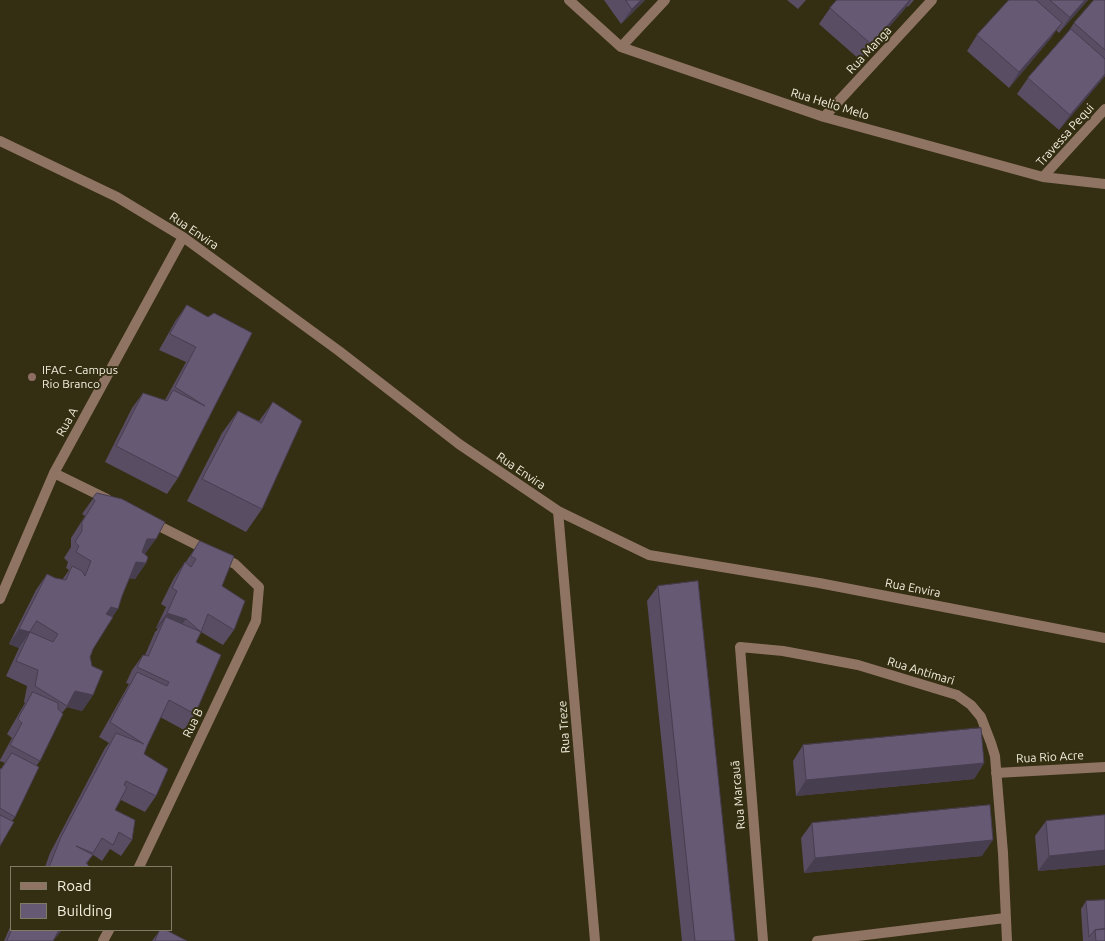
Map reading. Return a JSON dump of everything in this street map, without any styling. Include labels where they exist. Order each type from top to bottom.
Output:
[{"type":"street","name":"Rua Helio Melo","points":[[569,0],[621,47],[824,117],[1043,177],[1105,184]]},
{"type":"street","points":[[621,47],[665,0]]},
{"type":"street","name":"Rua Manga","points":[[824,117],[932,0]]},
{"type":"street","name":"Travessa Pequi","points":[[1043,177],[1105,110]]},
{"type":"street","name":"Rua Envira","points":[[0,141],[117,197],[183,237],[339,352],[459,444],[558,511],[649,555],[819,583],[1105,638]]},
{"type":"street","name":"Rua A","points":[[0,599],[54,473],[183,237]]},
{"type":"street","points":[[54,473],[114,503]]},
{"type":"street","name":"Rua Treze","points":[[558,511],[595,941]]},
{"type":"street","name":"Rua B","points":[[138,866],[256,621],[259,587],[235,564],[140,516]]},
{"type":"street","name":"Rua Antimari","points":[[740,647],[783,651],[858,665],[957,695],[971,705],[981,717],[991,743],[996,773],[1003,853],[1007,941]]},
{"type":"street","name":"Rua Marcauã","points":[[740,647],[763,941]]},
{"type":"street","name":"Rua Rio Acre","points":[[996,773],[1105,767]]},
{"type":"street","points":[[817,941],[1005,918]]},
{"type":"building","points":[[626,0],[641,0],[632,9]]},
{"type":"building","points":[[837,0],[910,0],[871,44],[830,8]]},
{"type":"building","points":[[1009,0],[1036,0],[1062,23],[1019,72],[977,35]]},
{"type":"building","points":[[1050,0],[1085,0],[1070,17]]},
{"type":"building","points":[[1094,0],[1105,0],[1105,50],[1074,23]]},
{"type":"building","points":[[1071,29],[1105,59],[1105,74],[1070,115],[1028,78]]},
{"type":"building","points":[[187,305],[208,317],[214,313],[252,333],[178,478],[116,446],[143,393],[167,401],[173,390],[205,406],[175,387],[196,347],[170,334]]},
{"type":"building","points":[[273,402],[302,421],[262,509],[202,479],[238,411],[261,423]]},
{"type":"building","points":[[97,493],[122,499],[165,522],[156,539],[147,539],[142,552],[148,557],[146,563],[136,562],[118,609],[111,607],[106,614],[113,617],[90,657],[92,666],[103,671],[93,695],[75,691],[67,706],[35,686],[38,670],[16,661],[30,632],[19,629],[47,574],[66,580],[72,566],[82,571],[85,576],[91,561],[76,552],[79,546],[75,542],[82,531],[82,522],[95,501],[93,498]],"holes":[[[37,621],[58,634],[53,642],[30,632]]]},
{"type":"building","points":[[200,541],[234,556],[222,586],[245,601],[234,630],[208,614],[201,632],[186,619],[167,613],[177,591],[172,588],[185,562],[191,567],[196,559],[191,556]]},
{"type":"building","points":[[698,581],[735,941],[695,941],[658,586]]},
{"type":"building","points":[[166,617],[201,632],[196,642],[221,655],[195,714],[169,700],[147,746],[144,754],[168,769],[156,796],[126,781],[124,785],[127,787],[115,810],[135,820],[132,840],[119,832],[113,845],[102,838],[93,853],[76,846],[93,855],[86,863],[89,866],[49,866],[61,837],[116,733],[144,744],[110,722],[137,672],[167,686],[169,682],[137,667],[143,655],[148,656]]},
{"type":"building","points":[[33,692],[58,703],[58,709],[63,714],[40,761],[10,745],[22,723],[18,719]]},
{"type":"building","points":[[981,728],[984,763],[806,780],[803,745]]},
{"type":"building","points":[[12,753],[39,767],[15,817],[0,808],[0,768]]},
{"type":"building","points":[[990,805],[993,840],[815,858],[812,823]]},
{"type":"building","points":[[0,815],[14,822],[0,846]]},
{"type":"building","points":[[1105,815],[1105,850],[1049,856],[1046,821]]},
{"type":"building","points":[[1105,900],[1105,929],[1095,930],[1089,937],[1086,901]]},
{"type":"building","points":[[1105,929],[1105,941],[1096,941],[1095,930]]},
{"type":"building","points":[[12,931],[58,931],[53,941],[7,941]]},
{"type":"building","points":[[160,931],[168,931],[187,941],[155,941]]},
{"type":"place","name":"IFAC - Campus Rio Branco","points":[[32,377]]}]
